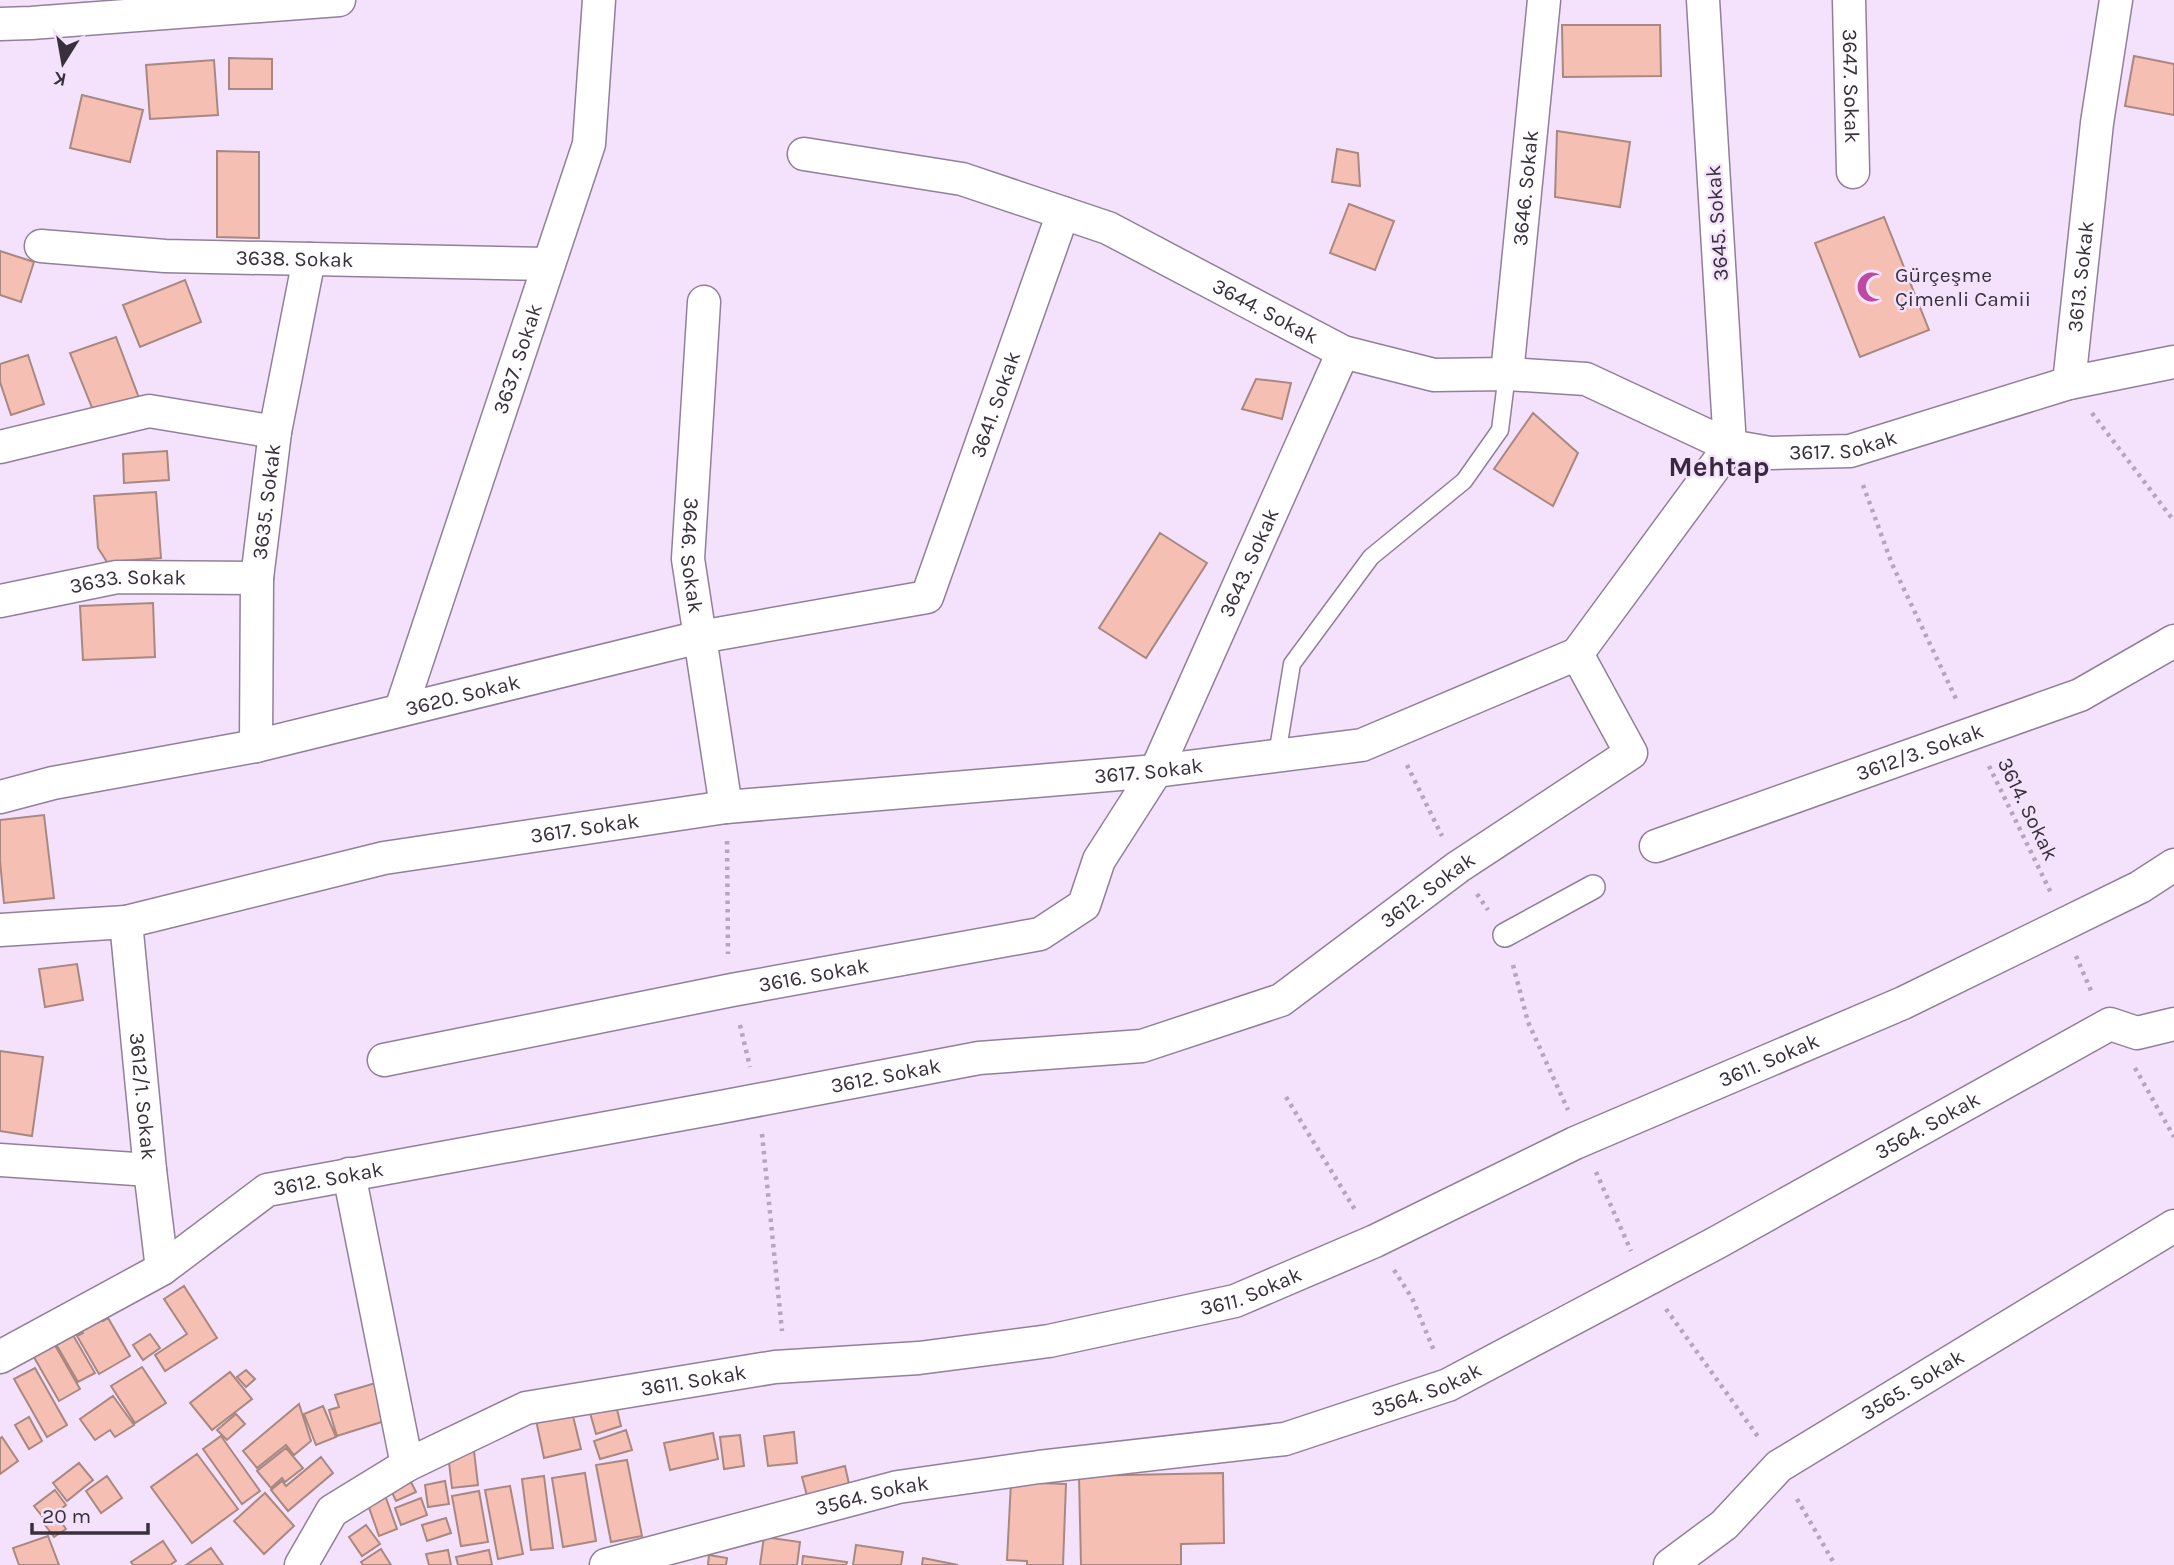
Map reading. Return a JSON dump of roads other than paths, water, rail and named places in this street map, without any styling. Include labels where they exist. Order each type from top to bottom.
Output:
[{"type":"street","points":[[0,24],[340,0]]},
{"type":"street","name":"3637. Sokak","points":[[401,709],[589,144],[599,0]]},
{"type":"street","name":"3646. Sokak","points":[[1507,374],[1544,0]]},
{"type":"street","name":"3645. Sokak","points":[[1703,0],[1730,446]]},
{"type":"street","name":"3647. Sokak","points":[[1849,0],[1853,172]]},
{"type":"street","name":"3613. Sokak","points":[[2069,383],[2097,123],[2116,0]]},
{"type":"street","name":"3644. Sokak","points":[[804,154],[961,178],[1108,228],[1343,352],[1434,375],[1507,374],[1586,379],[1730,446]]},
{"type":"street","name":"3641. Sokak","points":[[927,597],[1063,213]]},
{"type":"street","name":"3638. Sokak","points":[[41,246],[165,256],[548,264]]},
{"type":"street","name":"3635. Sokak","points":[[256,746],[257,578],[275,432],[309,259]]},
{"type":"street","name":"3646. Sokak","points":[[704,302],[688,559],[726,807]]},
{"type":"street","name":"3643. Sokak","points":[[1156,771],[1343,352]]},
{"type":"street","name":"3617. Sokak","points":[[1730,446],[1770,453],[1850,450],[2069,383],[2174,362]]},
{"type":"street","points":[[0,447],[149,411],[275,432]]},
{"type":"street","points":[[1577,654],[1730,446]]},
{"type":"street","name":"3633. Sokak","points":[[0,601],[117,578],[257,578]]},
{"type":"street","name":"3620. Sokak","points":[[0,797],[53,783],[256,746],[700,637],[927,597]]},
{"type":"street","name":"3612/3. Sokak","points":[[1656,846],[2080,695],[2174,641]]},
{"type":"street","name":"3617. Sokak","points":[[0,930],[126,922],[384,858],[726,807],[1156,771],[1362,745],[1577,654]]},
{"type":"street","name":"3612. Sokak","points":[[0,1357],[162,1269],[267,1190],[979,1058],[1142,1046],[1281,1000],[1458,867],[1631,753],[1577,654]]},
{"type":"street","name":"3616. Sokak","points":[[384,1060],[732,990],[1040,934],[1084,905],[1100,860],[1156,771]]},
{"type":"street","name":"3611. Sokak","points":[[301,1565],[332,1511],[407,1465],[526,1408],[775,1367],[919,1358],[1049,1341],[1235,1301],[1375,1241],[1575,1143],[1903,1003],[2140,887],[2174,865]]},
{"type":"street","points":[[1504,935],[1593,887]]},
{"type":"street","name":"3612/1. Sokak","points":[[126,922],[162,1269]]},
{"type":"street","name":"3564. Sokak","points":[[606,1565],[898,1487],[1039,1467],[1285,1439],[1448,1385],[1716,1243],[2110,1024],[2137,1033],[2174,1024]]},
{"type":"street","points":[[0,1160],[150,1170]]},
{"type":"street","points":[[349,1174],[407,1465]]},
{"type":"street","name":"3565. Sokak","points":[[1670,1565],[1724,1525],[1779,1466],[2174,1226]]},
{"type":"lane","points":[[1277,755],[1292,664],[1371,557],[1464,481],[1500,430],[1507,374]]},
{"type":"place","name":"Gürçeşme Çimenli Camii","points":[[1872,287]]},
{"type":"district","name":"Mehtap","points":[[1719,466]]}]
